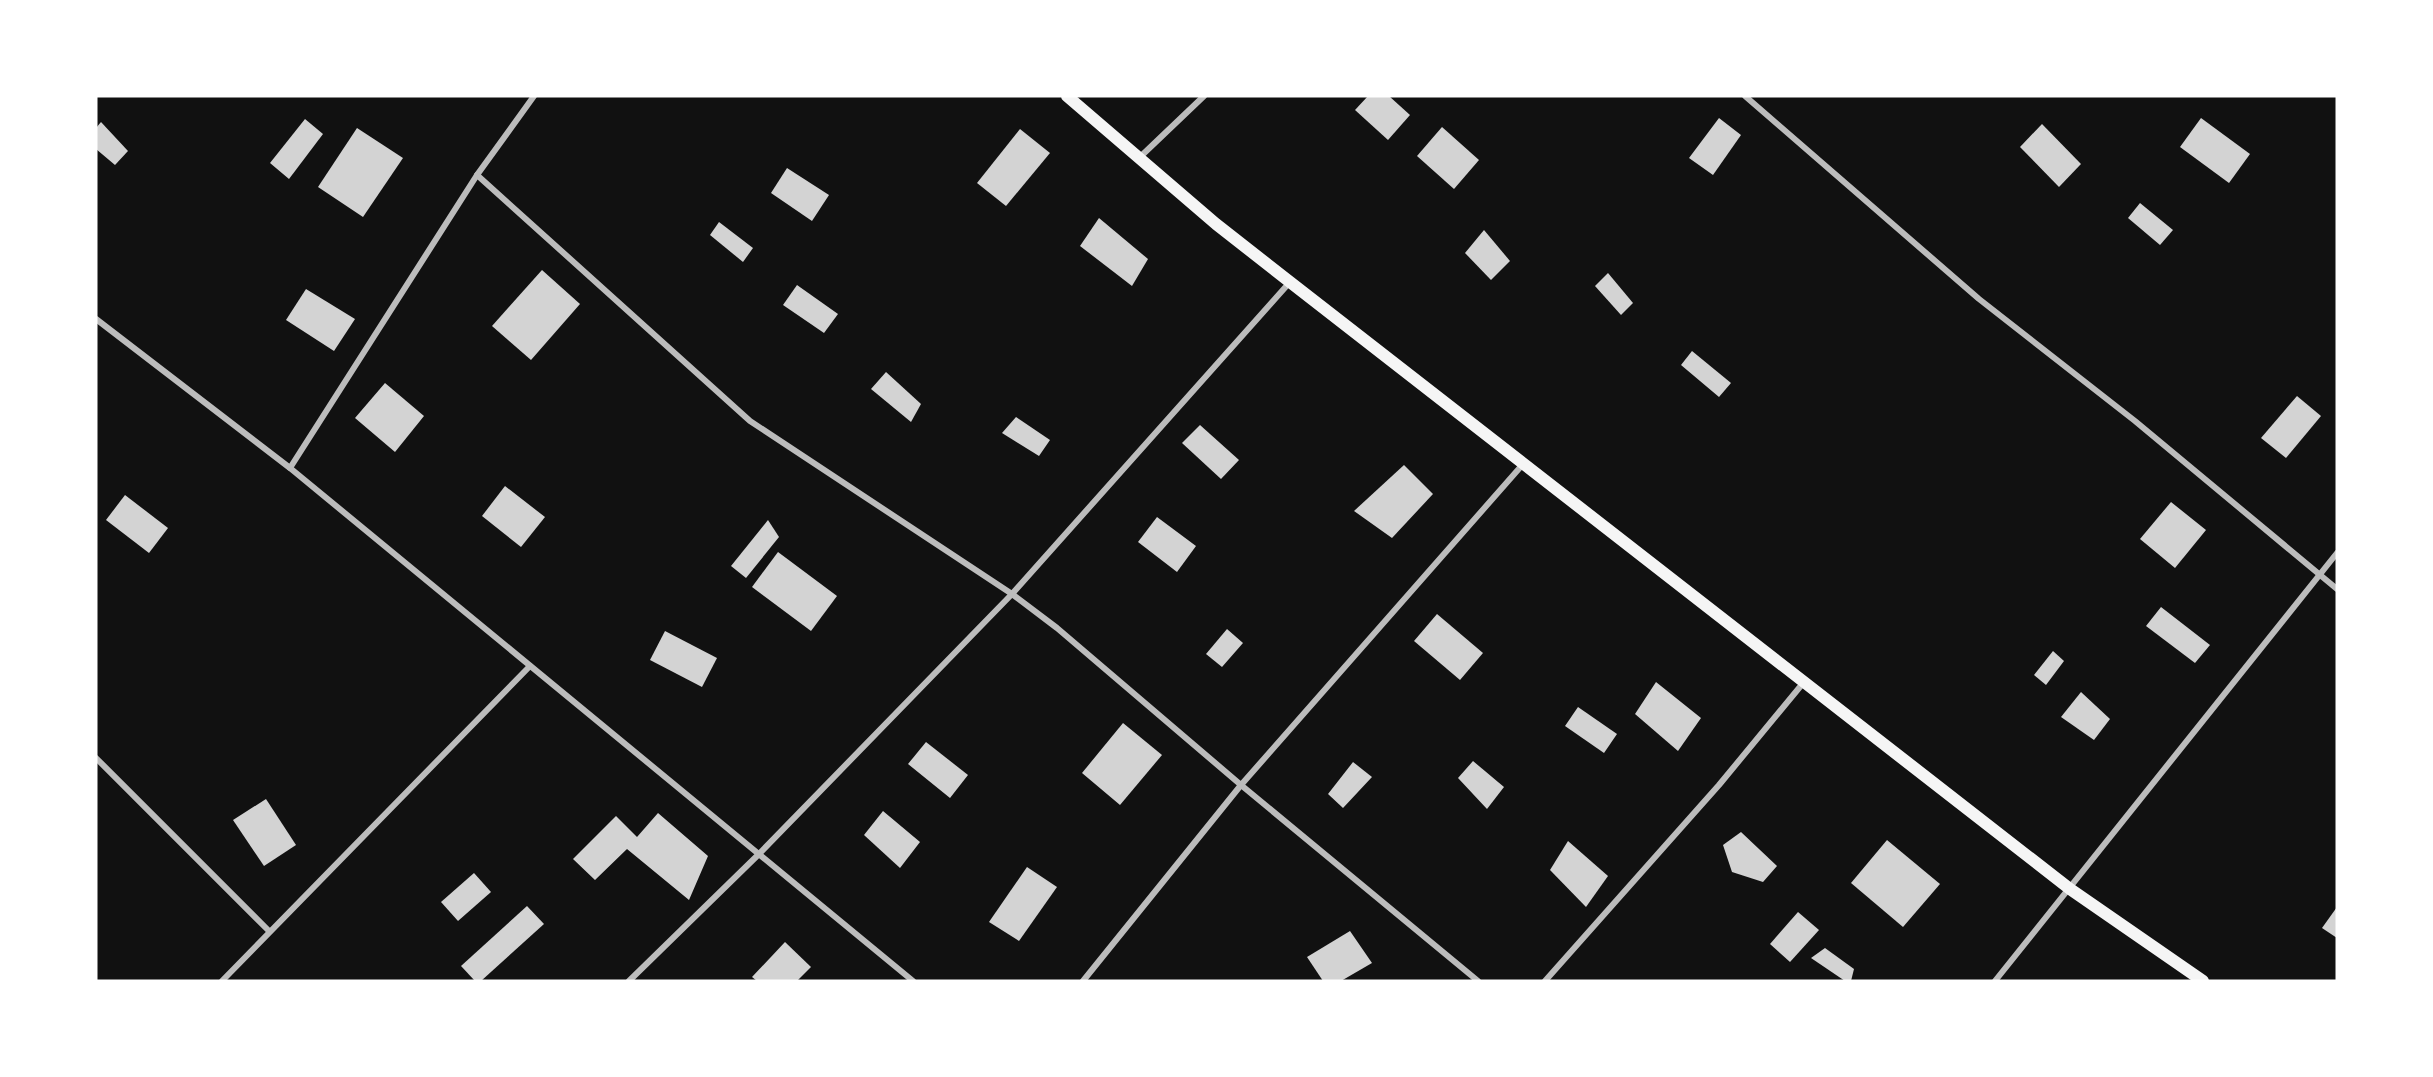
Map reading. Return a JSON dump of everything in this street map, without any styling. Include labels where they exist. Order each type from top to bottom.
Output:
[{"type":"main road","points":[[1067,96],[1290,282],[2070,889],[2203,981]]},
{"type":"street","points":[[290,468],[477,174],[534,96]]},
{"type":"street","points":[[1139,158],[1204,96]]},
{"type":"street","points":[[1745,96],[1979,299],[2135,421],[2337,589]]},
{"type":"street","points":[[477,174],[750,421],[1012,594],[1058,628],[1241,785],[1478,981]]},
{"type":"street","points":[[629,981],[759,854],[1012,594],[1290,282]]},
{"type":"street","points":[[96,319],[290,468],[913,981]]},
{"type":"street","points":[[1083,981],[1241,785],[1524,463]]},
{"type":"street","points":[[1995,981],[2337,553]]},
{"type":"street","points":[[222,981],[269,931],[389,813],[530,666]]},
{"type":"street","points":[[1545,981],[1719,785],[1804,682]]},
{"type":"street","points":[[96,758],[269,931]]},
{"type":"building","points":[[1368,96],[1389,96],[1410,115],[1388,140],[1355,110]]},
{"type":"building","points":[[1719,118],[1741,135],[1713,175],[1689,158]]},
{"type":"building","points":[[2201,118],[2250,154],[2229,183],[2180,147]]},
{"type":"building","points":[[305,119],[323,134],[289,179],[270,163]]},
{"type":"building","points":[[101,122],[128,151],[115,165],[96,149],[96,128]]},
{"type":"building","points":[[2042,124],[2081,164],[2059,187],[2020,147]]},
{"type":"building","points":[[1442,127],[1479,160],[1454,189],[1417,156]]},
{"type":"building","points":[[357,128],[403,158],[363,217],[318,187]]},
{"type":"building","points":[[1020,129],[1050,153],[1006,206],[977,183]]},
{"type":"building","points":[[787,168],[829,195],[812,221],[771,193]]},
{"type":"building","points":[[2140,203],[2173,230],[2160,245],[2128,218]]},
{"type":"building","points":[[1099,218],[1148,259],[1132,286],[1080,246]]},
{"type":"building","points":[[719,222],[753,248],[743,262],[710,235]]},
{"type":"building","points":[[1484,230],[1510,261],[1491,280],[1465,253]]},
{"type":"building","points":[[542,270],[580,304],[531,360],[492,326]]},
{"type":"building","points":[[1608,273],[1633,303],[1621,315],[1595,286]]},
{"type":"building","points":[[797,285],[838,314],[824,333],[783,305]]},
{"type":"building","points":[[306,289],[355,319],[334,351],[286,320]]},
{"type":"building","points":[[1692,351],[1731,383],[1719,397],[1681,365]]},
{"type":"building","points":[[886,372],[921,404],[911,422],[871,389]]},
{"type":"building","points":[[385,383],[424,416],[395,452],[355,418]]},
{"type":"building","points":[[2297,396],[2321,416],[2286,458],[2261,438]]},
{"type":"building","points":[[1016,417],[1050,440],[1039,456],[1002,433]]},
{"type":"building","points":[[1200,425],[1239,460],[1221,479],[1182,443]]},
{"type":"building","points":[[1404,465],[1433,494],[1392,538],[1354,511]]},
{"type":"building","points":[[505,486],[545,517],[521,547],[482,516]]},
{"type":"building","points":[[125,495],[168,528],[149,553],[106,520]]},
{"type":"building","points":[[2171,502],[2206,530],[2175,568],[2140,539]]},
{"type":"building","points":[[1157,517],[1196,546],[1177,572],[1138,542]]},
{"type":"building","points":[[768,520],[779,537],[746,578],[731,566]]},
{"type":"building","points":[[778,552],[837,596],[811,631],[752,587]]},
{"type":"building","points":[[2161,607],[2210,645],[2195,663],[2146,626]]},
{"type":"building","points":[[1437,614],[1483,653],[1460,680],[1414,641]]},
{"type":"building","points":[[1227,629],[1243,643],[1222,667],[1206,654]]},
{"type":"building","points":[[665,631],[717,658],[702,687],[650,660]]},
{"type":"building","points":[[2053,651],[2064,661],[2046,685],[2034,675]]},
{"type":"building","points":[[1656,682],[1701,718],[1678,751],[1635,714]]},
{"type":"building","points":[[2081,692],[2110,719],[2094,740],[2061,717]]},
{"type":"building","points":[[1578,707],[1617,734],[1604,753],[1565,726]]},
{"type":"building","points":[[1123,723],[1162,755],[1120,805],[1082,773]]},
{"type":"building","points":[[926,742],[968,775],[950,798],[908,764]]},
{"type":"building","points":[[1473,761],[1504,787],[1487,809],[1458,778]]},
{"type":"building","points":[[1353,762],[1372,777],[1343,808],[1328,794]]},
{"type":"building","points":[[266,799],[296,845],[264,866],[233,820]]},
{"type":"building","points":[[883,811],[920,842],[900,868],[864,835]]},
{"type":"building","points":[[658,813],[708,856],[689,900],[627,849],[595,880],[573,859],[616,816],[637,837]]},
{"type":"building","points":[[1741,832],[1777,866],[1763,882],[1732,872],[1723,845]]},
{"type":"building","points":[[1887,840],[1940,884],[1903,927],[1851,883]]},
{"type":"building","points":[[1568,841],[1608,876],[1586,907],[1550,870]]},
{"type":"building","points":[[1027,867],[1057,887],[1019,941],[989,922]]},
{"type":"building","points":[[474,873],[491,892],[458,921],[441,902]]},
{"type":"building","points":[[527,906],[544,924],[481,981],[475,981],[461,966]]},
{"type":"building","points":[[2337,907],[2337,938],[2322,928]]},
{"type":"building","points":[[1798,912],[1819,930],[1790,962],[1770,944]]},
{"type":"building","points":[[1350,931],[1372,963],[1341,981],[1323,981],[1307,957]]},
{"type":"building","points":[[785,942],[811,967],[797,981],[757,981],[752,977]]},
{"type":"building","points":[[1825,948],[1854,969],[1851,981],[1845,981],[1811,958]]}]
